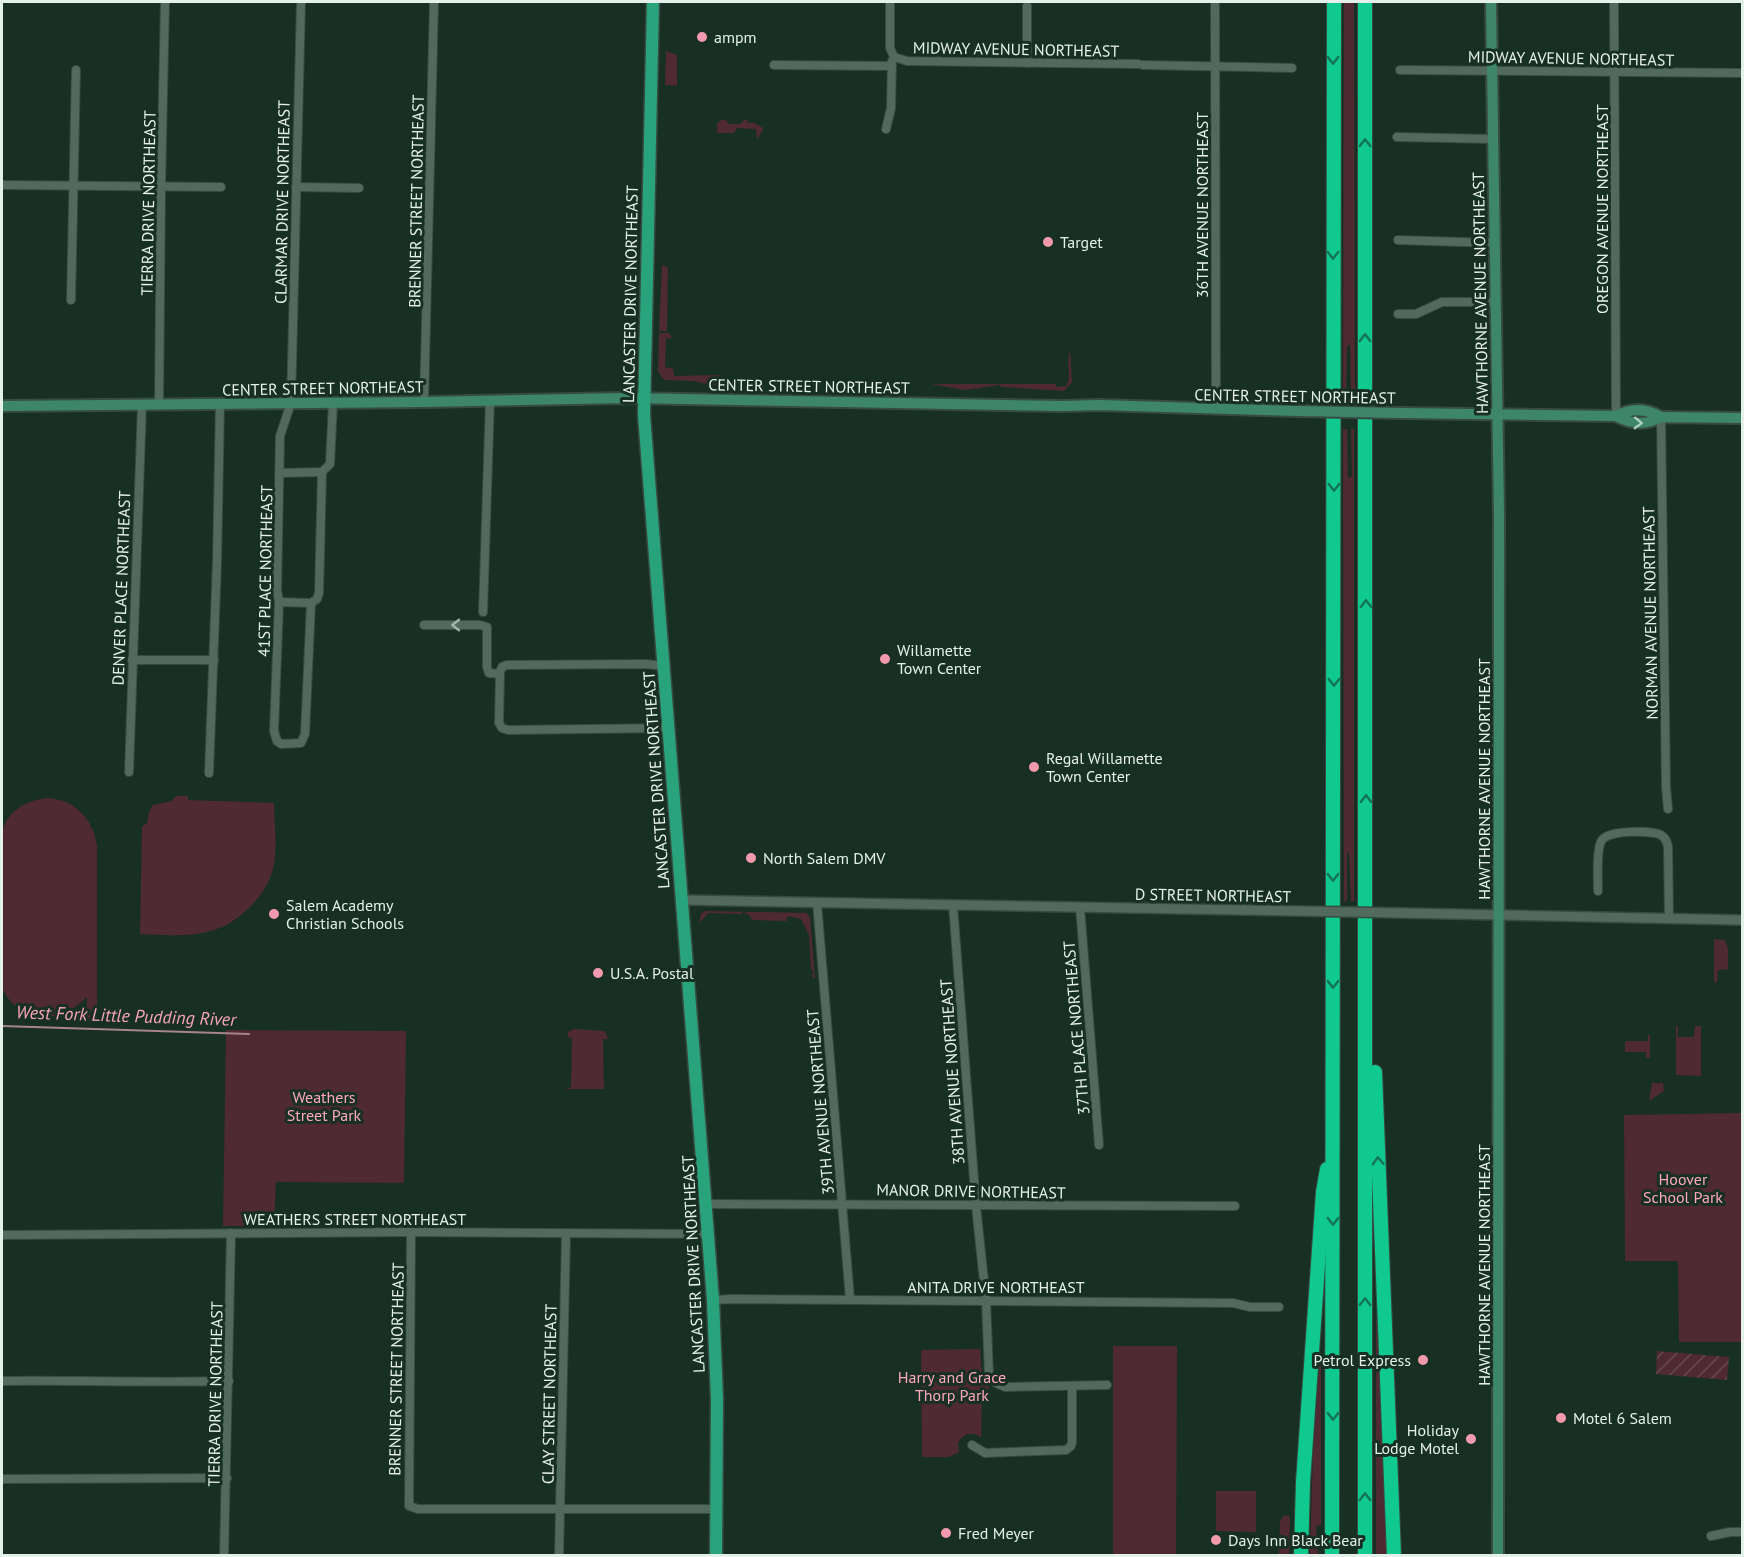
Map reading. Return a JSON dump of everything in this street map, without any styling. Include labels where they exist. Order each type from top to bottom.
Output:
[{"type":"highway","points":[[1332,1556],[1334,2]]},
{"type":"highway","points":[[1365,2],[1365,1556]]},
{"type":"highway","points":[[1365,946],[1373,1028],[1394,1556]]},
{"type":"highway","points":[[1301,1556],[1303,1482],[1323,1192],[1333,1125]]},
{"type":"main road","name":"LANCASTER DRIVE NORTHEAST","points":[[653,2],[643,399],[709,1234],[717,1400],[716,1556]]},
{"type":"main road","name":"HAWTHORNE AVENUE NORTHEAST","points":[[1491,2],[1497,415],[1498,1556]]},
{"type":"main road","name":"CENTER STREET NORTHEAST","points":[[2,405],[643,399],[1041,406],[1109,405],[1216,410],[1497,415],[1616,416],[1628,410],[1650,411],[1660,417],[1743,418]]},
{"type":"street","name":"TIERRA DRIVE NORTHEAST","points":[[159,404],[165,2]]},
{"type":"street","name":"CLARMAR DRIVE NORTHEAST","points":[[291,403],[301,2]]},
{"type":"street","name":"BRENNER STREET NORTHEAST","points":[[424,402],[434,2]]},
{"type":"street","points":[[886,129],[891,108],[891,66],[894,57],[890,48],[891,2]]},
{"type":"street","name":"36TH AVENUE NORTHEAST","points":[[1215,2],[1216,410]]},
{"type":"street","name":"OREGON AVENUE NORTHEAST","points":[[1614,2],[1616,416]]},
{"type":"street","points":[[1026,63],[1027,6]]},
{"type":"street","name":"MIDWAY AVENUE NORTHEAST","points":[[894,57],[907,61],[1292,68]]},
{"type":"street","points":[[774,64],[891,66]]},
{"type":"street","points":[[71,300],[76,70]]},
{"type":"street","name":"MIDWAY AVENUE NORTHEAST","points":[[1400,70],[1743,73]]},
{"type":"street","points":[[1397,137],[1493,139]]},
{"type":"street","points":[[2,185],[221,187]]},
{"type":"street","points":[[296,187],[358,188]]},
{"type":"street","points":[[1398,240],[1494,243]]},
{"type":"street","points":[[1398,314],[1416,314],[1442,302],[1495,302]]},
{"type":"street","points":[[483,612],[490,400]]},
{"type":"street","name":"41ST PLACE NORTHEAST","points":[[291,403],[281,428],[277,590],[279,602],[274,731],[277,741],[281,744],[301,743],[305,734],[311,603]]},
{"type":"street","points":[[279,602],[311,603],[317,599],[319,593],[322,472],[330,464],[333,403]]},
{"type":"street","points":[[209,773],[220,404]]},
{"type":"street","name":"DENVER PLACE NORTHEAST","points":[[129,771],[142,405]]},
{"type":"street","name":"NORMAN AVENUE NORTHEAST","points":[[1660,417],[1668,809]]},
{"type":"street","points":[[280,473],[322,472]]},
{"type":"street","points":[[424,625],[487,627],[489,673],[501,671],[507,665],[646,664],[664,666]]},
{"type":"street","points":[[132,660],[214,660]]},
{"type":"street","points":[[501,671],[499,723],[502,728],[508,730],[669,728]]},
{"type":"street","points":[[1598,891],[1600,844],[1606,836],[1614,832],[1659,834],[1665,839],[1668,847],[1669,919]]},
{"type":"street","name":"D STREET NORTHEAST","points":[[682,900],[1743,920]]},
{"type":"street","name":"39TH AVENUE NORTHEAST","points":[[817,903],[850,1299]]},
{"type":"street","name":"38TH AVENUE NORTHEAST","points":[[953,905],[976,1206],[986,1300],[989,1367],[992,1380],[1005,1387],[1072,1386]]},
{"type":"street","name":"37TH PLACE NORTHEAST","points":[[1080,908],[1099,1145]]},
{"type":"street","name":"MANOR DRIVE NORTHEAST","points":[[707,1204],[1235,1206]]},
{"type":"street","name":"BRENNER STREET NORTHEAST","points":[[411,1232],[409,1506],[418,1509],[561,1509]]},
{"type":"street","name":"WEATHERS STREET NORTHEAST","points":[[2,1235],[411,1232],[709,1234]]},
{"type":"street","name":"TIERRA DRIVE NORTHEAST","points":[[224,1556],[231,1233]]},
{"type":"street","name":"CLAY STREET NORTHEAST","points":[[559,1556],[566,1234]]},
{"type":"street","name":"ANITA DRIVE NORTHEAST","points":[[713,1300],[1233,1303],[1250,1307],[1279,1307]]},
{"type":"street","points":[[2,1381],[105,1380],[139,1383],[229,1381]]},
{"type":"street","points":[[972,1445],[987,1453],[1066,1450],[1072,1442],[1072,1386],[1107,1385]]},
{"type":"street","points":[[2,1479],[227,1478]]},
{"type":"street","points":[[561,1509],[717,1509]]},
{"type":"street","points":[[1711,1536],[1743,1532]]},
{"type":"green space","points":[[1344,2],[1354,2],[1355,396],[1351,396],[1350,344],[1347,346],[1346,396],[1343,396]]},
{"type":"green space","points":[[666,51],[677,55],[677,86],[665,85]]},
{"type":"green space","points":[[726,120],[729,124],[741,124],[747,120],[748,123],[754,123],[763,128],[757,139],[756,129],[737,128],[734,133],[717,133],[717,123]]},
{"type":"green space","points":[[662,265],[668,268],[667,331],[659,331]]},
{"type":"green space","points":[[659,333],[669,333],[672,338],[666,339],[665,367],[673,369],[674,376],[718,375],[721,377],[718,385],[664,380],[658,371]]},
{"type":"green space","points":[[1070,351],[1072,382],[1064,391],[1001,387],[1000,385],[964,390],[931,384],[1056,384],[1056,387],[1066,386],[1069,378]]},
{"type":"green space","points":[[1343,429],[1347,429],[1348,478],[1352,476],[1351,429],[1354,429],[1354,901],[1351,902],[1349,852],[1347,854],[1347,901],[1344,901]]},
{"type":"green space","points":[[176,796],[188,796],[188,800],[274,803],[275,852],[272,874],[253,904],[224,926],[198,934],[140,934],[142,827],[147,823],[153,805],[172,801]]},
{"type":"green space","points":[[46,798],[65,802],[80,811],[95,835],[97,845],[97,1021],[87,1022],[87,997],[65,1013],[41,1017],[19,1009],[2,988],[2,830],[9,817],[19,808],[31,801]]},
{"type":"green space","points":[[706,911],[807,913],[810,918],[815,979],[812,977],[809,935],[801,919],[788,916],[786,921],[752,920],[744,912],[740,914],[708,913],[699,924],[701,914]]},
{"type":"green space","points":[[1714,939],[1725,940],[1728,949],[1728,969],[1718,970],[1717,983],[1714,981]]},
{"type":"green space","points":[[1676,1026],[1678,1026],[1678,1037],[1694,1037],[1695,1026],[1701,1026],[1701,1076],[1676,1075]]},
{"type":"green space","points":[[574,1029],[605,1031],[608,1039],[603,1039],[604,1089],[565,1089],[571,1087],[572,1038],[568,1037],[568,1032]]},
{"type":"green space","name":"Weathers Street Park","points":[[226,1030],[406,1031],[404,1183],[276,1182],[274,1226],[223,1226]]},
{"type":"green space","points":[[1648,1035],[1650,1035],[1650,1058],[1646,1058],[1646,1052],[1625,1052],[1625,1041],[1648,1041]]},
{"type":"green space","points":[[1652,1083],[1663,1083],[1664,1091],[1649,1101]]},
{"type":"green space","name":"Hoover School Park","points":[[1742,1113],[1742,1342],[1679,1342],[1678,1261],[1625,1261],[1624,1115]]},
{"type":"green space","points":[[1376,1319],[1379,1319],[1389,1555],[1376,1556]]},
{"type":"green space","points":[[1113,1346],[1177,1346],[1176,1555],[1113,1555]]},
{"type":"green space","name":"Harry and Grace Thorp Park","points":[[980,1349],[982,1375],[989,1388],[982,1395],[981,1437],[974,1434],[966,1435],[958,1443],[959,1452],[949,1457],[922,1457],[921,1350]]},
{"type":"green space","points":[[1657,1351],[1729,1357],[1727,1380],[1656,1374]]},
{"type":"green space","points":[[1321,1365],[1321,1525],[1316,1526],[1318,1555],[1310,1555],[1313,1452],[1319,1366]]},
{"type":"green space","points":[[1216,1491],[1256,1491],[1256,1532],[1216,1531]]},
{"type":"green space","points":[[1284,1515],[1290,1517],[1289,1555],[1279,1555],[1280,1521]]},
{"type":"waterway","name":"West Fork Little Pudding River","points":[[2,1026],[249,1034]]},
{"type":"place","name":"ampm","points":[[702,37]]},
{"type":"place","name":"Target","points":[[1048,242]]},
{"type":"place","name":"Willamette Town Center","points":[[885,659]]},
{"type":"place","name":"Regal Willamette Town Center","points":[[1034,767]]},
{"type":"place","name":"North Salem DMV","points":[[751,858]]},
{"type":"place","name":"Salem Academy Christian Schools","points":[[274,914]]},
{"type":"place","name":"U.S.A. Postal","points":[[598,973]]},
{"type":"place","name":"Petrol Express","points":[[1423,1360]]},
{"type":"place","name":"Motel 6 Salem","points":[[1561,1418]]},
{"type":"place","name":"Holiday Lodge Motel","points":[[1471,1439]]},
{"type":"place","name":"Fred Meyer","points":[[946,1533]]},
{"type":"place","name":"Days Inn Black Bear","points":[[1216,1540]]}]
